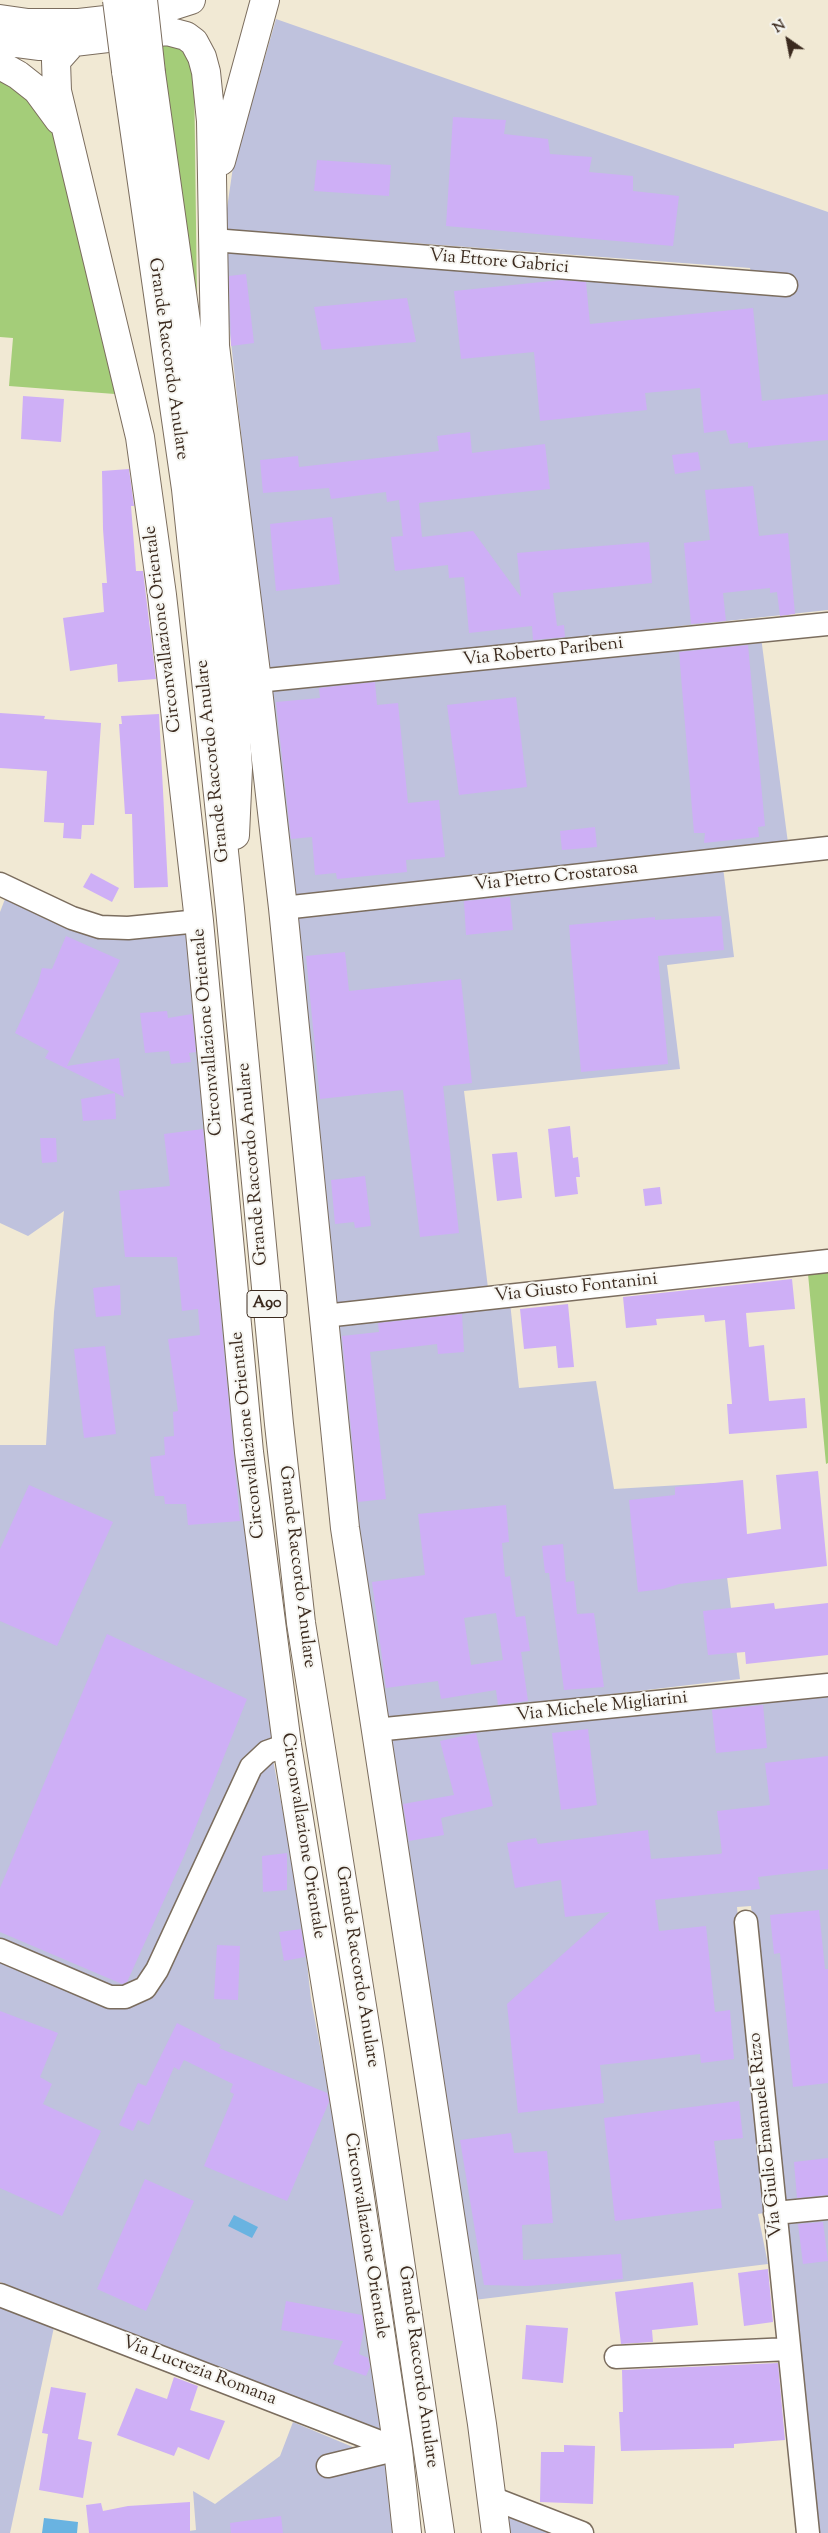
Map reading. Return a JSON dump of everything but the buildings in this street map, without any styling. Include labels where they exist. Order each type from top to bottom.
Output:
[{"type":"main road","name":"Grande Raccordo Anulare","points":[[116,0],[139,72],[186,489],[230,909],[279,1424],[302,1623],[370,2060],[440,2533]]},
{"type":"main road","points":[[139,72],[142,0]]},
{"type":"main road","points":[[0,19],[28,23],[78,23],[141,16],[191,0]]},
{"type":"main road","points":[[212,196],[265,0]]},
{"type":"main road","points":[[0,42],[40,46],[167,30],[186,36],[194,42],[202,57],[210,100],[215,346],[258,681],[283,908],[345,1528],[496,2533]]},
{"type":"main road","name":"Circonvallazione Orientale","points":[[72,42],[59,56],[56,67],[57,92],[140,437],[162,594],[199,921],[249,1452],[287,1745],[358,2181],[398,2449],[407,2533]]},
{"type":"main road","points":[[0,65],[18,75],[37,90],[65,130]]},
{"type":"street","name":"Via Ettore Gabrici","points":[[213,240],[786,286]]},
{"type":"street","name":"Via Roberto Paribeni","points":[[258,681],[828,624]]},
{"type":"street","name":"Via Pietro Crostarosa","points":[[283,908],[828,848]]},
{"type":"street","points":[[0,884],[72,918],[100,927],[128,928],[199,921]]},
{"type":"street","name":"Via Giusto Fontanini","points":[[324,1316],[828,1261]]},
{"type":"street","name":"Via Michele Migliarini","points":[[375,1730],[828,1686]]},
{"type":"street","points":[[0,1950],[110,1997],[125,1997],[144,1988],[157,1970],[251,1767],[267,1752],[287,1745]]},
{"type":"street","name":"Via Giulio Emanuele Rizzo","points":[[746,1922],[808,2533]]},
{"type":"street","points":[[776,2214],[828,2208]]},
{"type":"street","name":"Via Lucrezia Romana","points":[[0,2295],[398,2449]]},
{"type":"street","points":[[616,2357],[789,2349]]},
{"type":"street","points":[[328,2466],[372,2457],[398,2449]]},
{"type":"street","points":[[492,2498],[582,2533]]},
{"type":"shaded area","points":[[276,19],[828,212],[828,610],[267,671],[221,251],[757,293],[750,268],[224,229],[233,167]]},
{"type":"shaded area","points":[[761,637],[788,843],[291,899],[269,690]]},
{"type":"shaded area","points":[[723,867],[734,957],[667,965],[680,1069],[464,1091],[488,1288],[332,1306],[289,913]]},
{"type":"shaded area","points":[[5,899],[77,931],[188,928],[268,1691],[274,1765],[300,1901],[311,1999],[338,2141],[382,2436],[0,2282],[0,1445],[46,1445],[54,1312],[64,1211],[28,1236],[0,1223],[0,912]]},
{"type":"shaded area","points":[[510,1302],[519,1388],[596,1381],[614,1489],[715,1483],[740,1679],[383,1721],[331,1324]]},
{"type":"shaded area","points":[[828,1695],[828,2201],[782,2205],[751,1906],[737,1907],[764,2213],[758,2214],[768,2264],[474,2300],[382,1736]]},
{"type":"shaded area","points":[[828,2218],[828,2533],[818,2533],[783,2223]]},
{"type":"shaded area","points":[[0,2306],[54,2327],[10,2533],[0,2533]]},
{"type":"shaded area","points":[[293,2422],[391,2463],[397,2533],[174,2533],[196,2530],[193,2491],[215,2504],[280,2456]]},
{"type":"shaded area","points":[[507,2515],[555,2533],[508,2533]]},
{"type":"green space","points":[[158,42],[182,48],[194,68],[197,301]]},
{"type":"green space","points":[[0,76],[20,88],[42,114],[58,144],[115,394],[9,386],[13,338],[0,337]]},
{"type":"green space","points":[[828,1272],[828,1463],[826,1464],[808,1274]]},
{"type":"water","points":[[234,2215],[258,2227],[252,2238],[228,2226]]},
{"type":"water","points":[[44,2518],[78,2522],[77,2533],[42,2533]]}]
